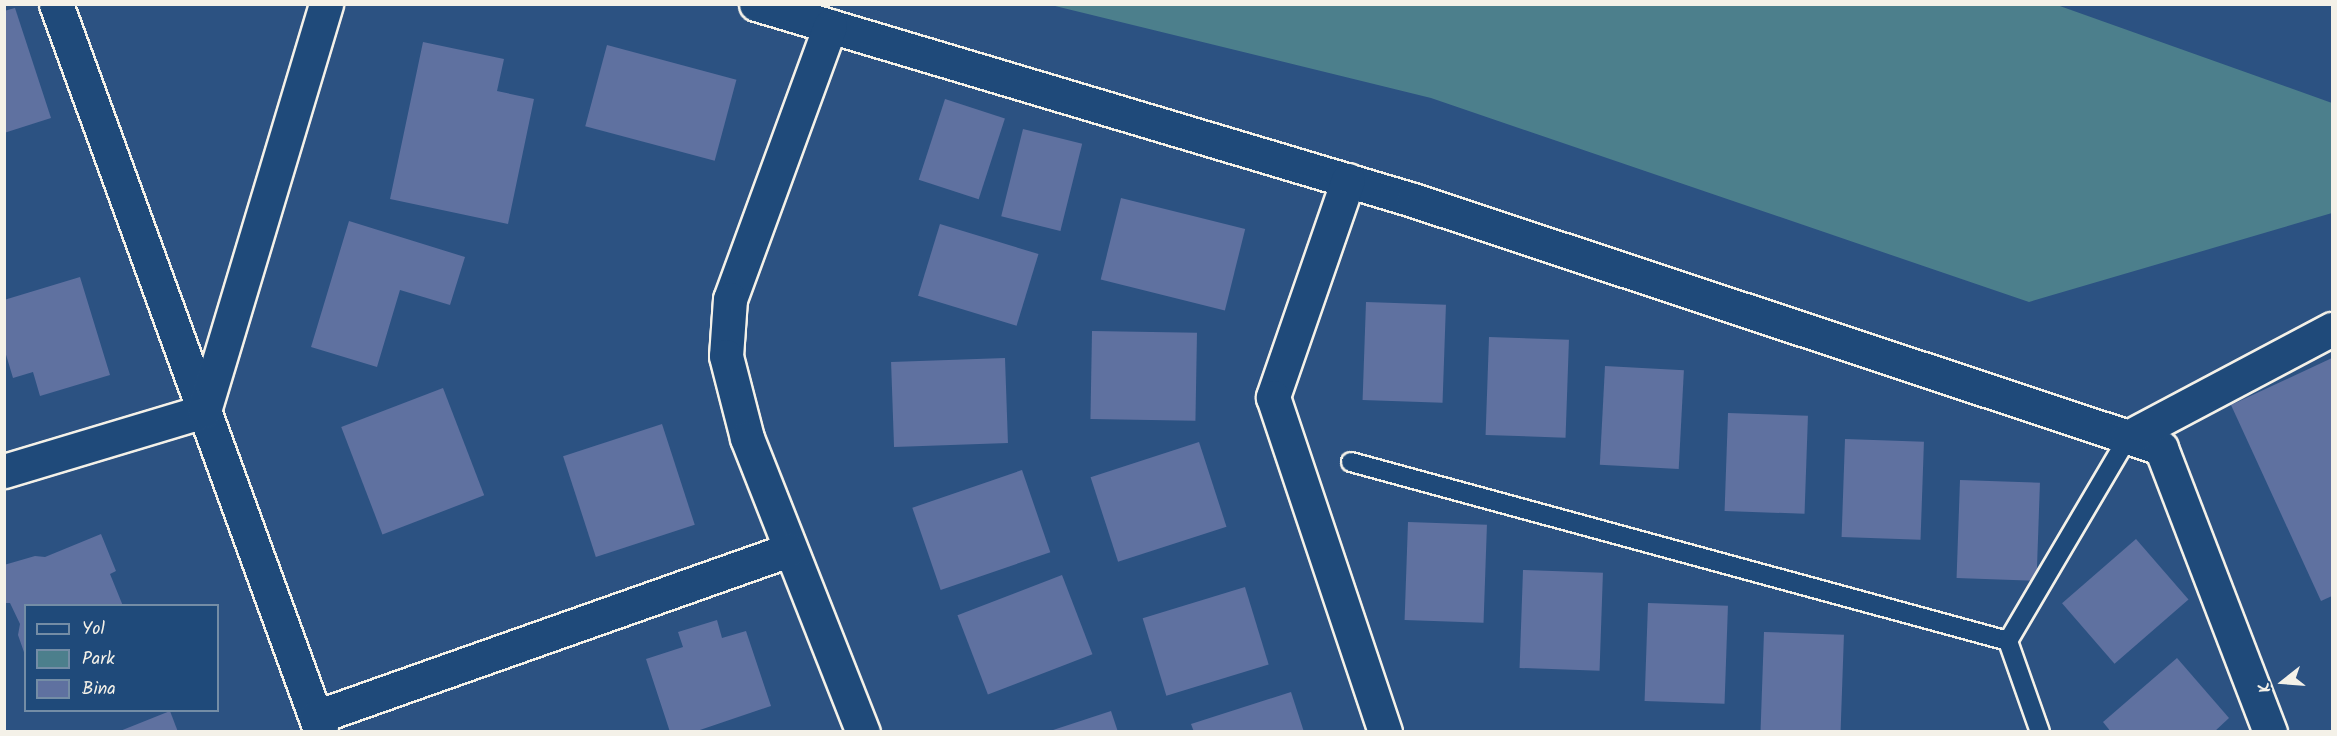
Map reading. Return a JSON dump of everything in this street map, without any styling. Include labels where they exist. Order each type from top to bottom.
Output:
[{"type":"street","points":[[56,4],[319,724],[789,550]]},
{"type":"street","points":[[204,411],[326,4]]},
{"type":"street","points":[[756,4],[1348,180],[2161,448],[2270,732]]},
{"type":"street","points":[[830,26],[730,299],[726,356],[747,438],[789,550],[863,732]]},
{"type":"street","points":[[1348,180],[1273,397],[1385,732]]},
{"type":"street","points":[[2128,437],[2332,329]]},
{"type":"street","points":[[4,471],[204,411]]},
{"type":"lane","points":[[2040,732],[2008,641],[2128,437]]},
{"type":"lane","points":[[1351,462],[2008,641]]},
{"type":"green space","points":[[1051,5],[2057,5],[2332,103],[2332,213],[2029,302],[1431,98]]},
{"type":"building","points":[[15,8],[51,118],[4,133],[4,11]]},
{"type":"building","points":[[423,42],[504,59],[497,91],[534,99],[508,224],[390,199]]},
{"type":"building","points":[[607,45],[736,80],[715,161],[585,126]]},
{"type":"building","points":[[945,99],[1005,118],[979,199],[919,180]]},
{"type":"building","points":[[1023,129],[1082,144],[1060,231],[1001,216]]},
{"type":"building","points":[[1121,198],[1245,229],[1225,310],[1101,280]]},
{"type":"building","points":[[349,221],[465,257],[450,305],[400,290],[377,367],[311,347]]},
{"type":"building","points":[[940,224],[1038,254],[1017,326],[918,296]]},
{"type":"building","points":[[80,277],[110,375],[40,396],[33,372],[13,378],[4,348],[4,300]]},
{"type":"building","points":[[1366,302],[1446,305],[1443,403],[1363,400]]},
{"type":"building","points":[[1092,331],[1197,333],[1195,421],[1090,419]]},
{"type":"building","points":[[1489,337],[1569,340],[1566,438],[1486,435]]},
{"type":"building","points":[[1005,358],[1008,443],[894,447],[891,362]]},
{"type":"building","points":[[2332,358],[2332,596],[2321,601],[2231,405]]},
{"type":"building","points":[[1605,366],[1684,370],[1679,469],[1600,465]]},
{"type":"building","points":[[443,388],[484,495],[382,534],[341,427]]},
{"type":"building","points":[[1728,413],[1808,416],[1805,514],[1725,511]]},
{"type":"building","points":[[662,424],[695,525],[596,557],[563,456]]},
{"type":"building","points":[[1845,439],[1924,442],[1921,540],[1842,537]]},
{"type":"building","points":[[1199,442],[1227,527],[1118,562],[1091,477]]},
{"type":"building","points":[[1022,470],[1050,552],[941,590],[912,508]]},
{"type":"building","points":[[1960,480],[2040,483],[2037,581],[1957,578]]},
{"type":"building","points":[[1408,522],[1487,525],[1484,623],[1405,620]]},
{"type":"building","points":[[101,534],[116,571],[110,574],[122,604],[24,604],[24,652],[18,635],[20,624],[10,603],[4,603],[4,565],[35,556],[45,557]]},
{"type":"building","points":[[2136,539],[2188,599],[2115,664],[2062,603]]},
{"type":"building","points":[[1523,570],[1603,573],[1600,671],[1520,668]]},
{"type":"building","points":[[1062,575],[1092,654],[988,694],[957,615]]},
{"type":"building","points":[[1245,587],[1269,664],[1166,696],[1143,618]]},
{"type":"building","points":[[1648,603],[1728,606],[1725,704],[1645,701]]},
{"type":"building","points":[[717,620],[722,638],[746,631],[771,706],[694,732],[670,732],[646,659],[683,647],[678,632]]},
{"type":"building","points":[[1764,632],[1844,635],[1841,732],[1761,730]]},
{"type":"building","points":[[2177,658],[2229,718],[2214,732],[2111,732],[2103,722]]},
{"type":"building","points":[[1291,692],[1304,732],[1194,732],[1191,724]]},
{"type":"building","points":[[1111,711],[1118,732],[1050,732],[1050,731]]},
{"type":"building","points":[[170,712],[178,732],[120,732]]}]
